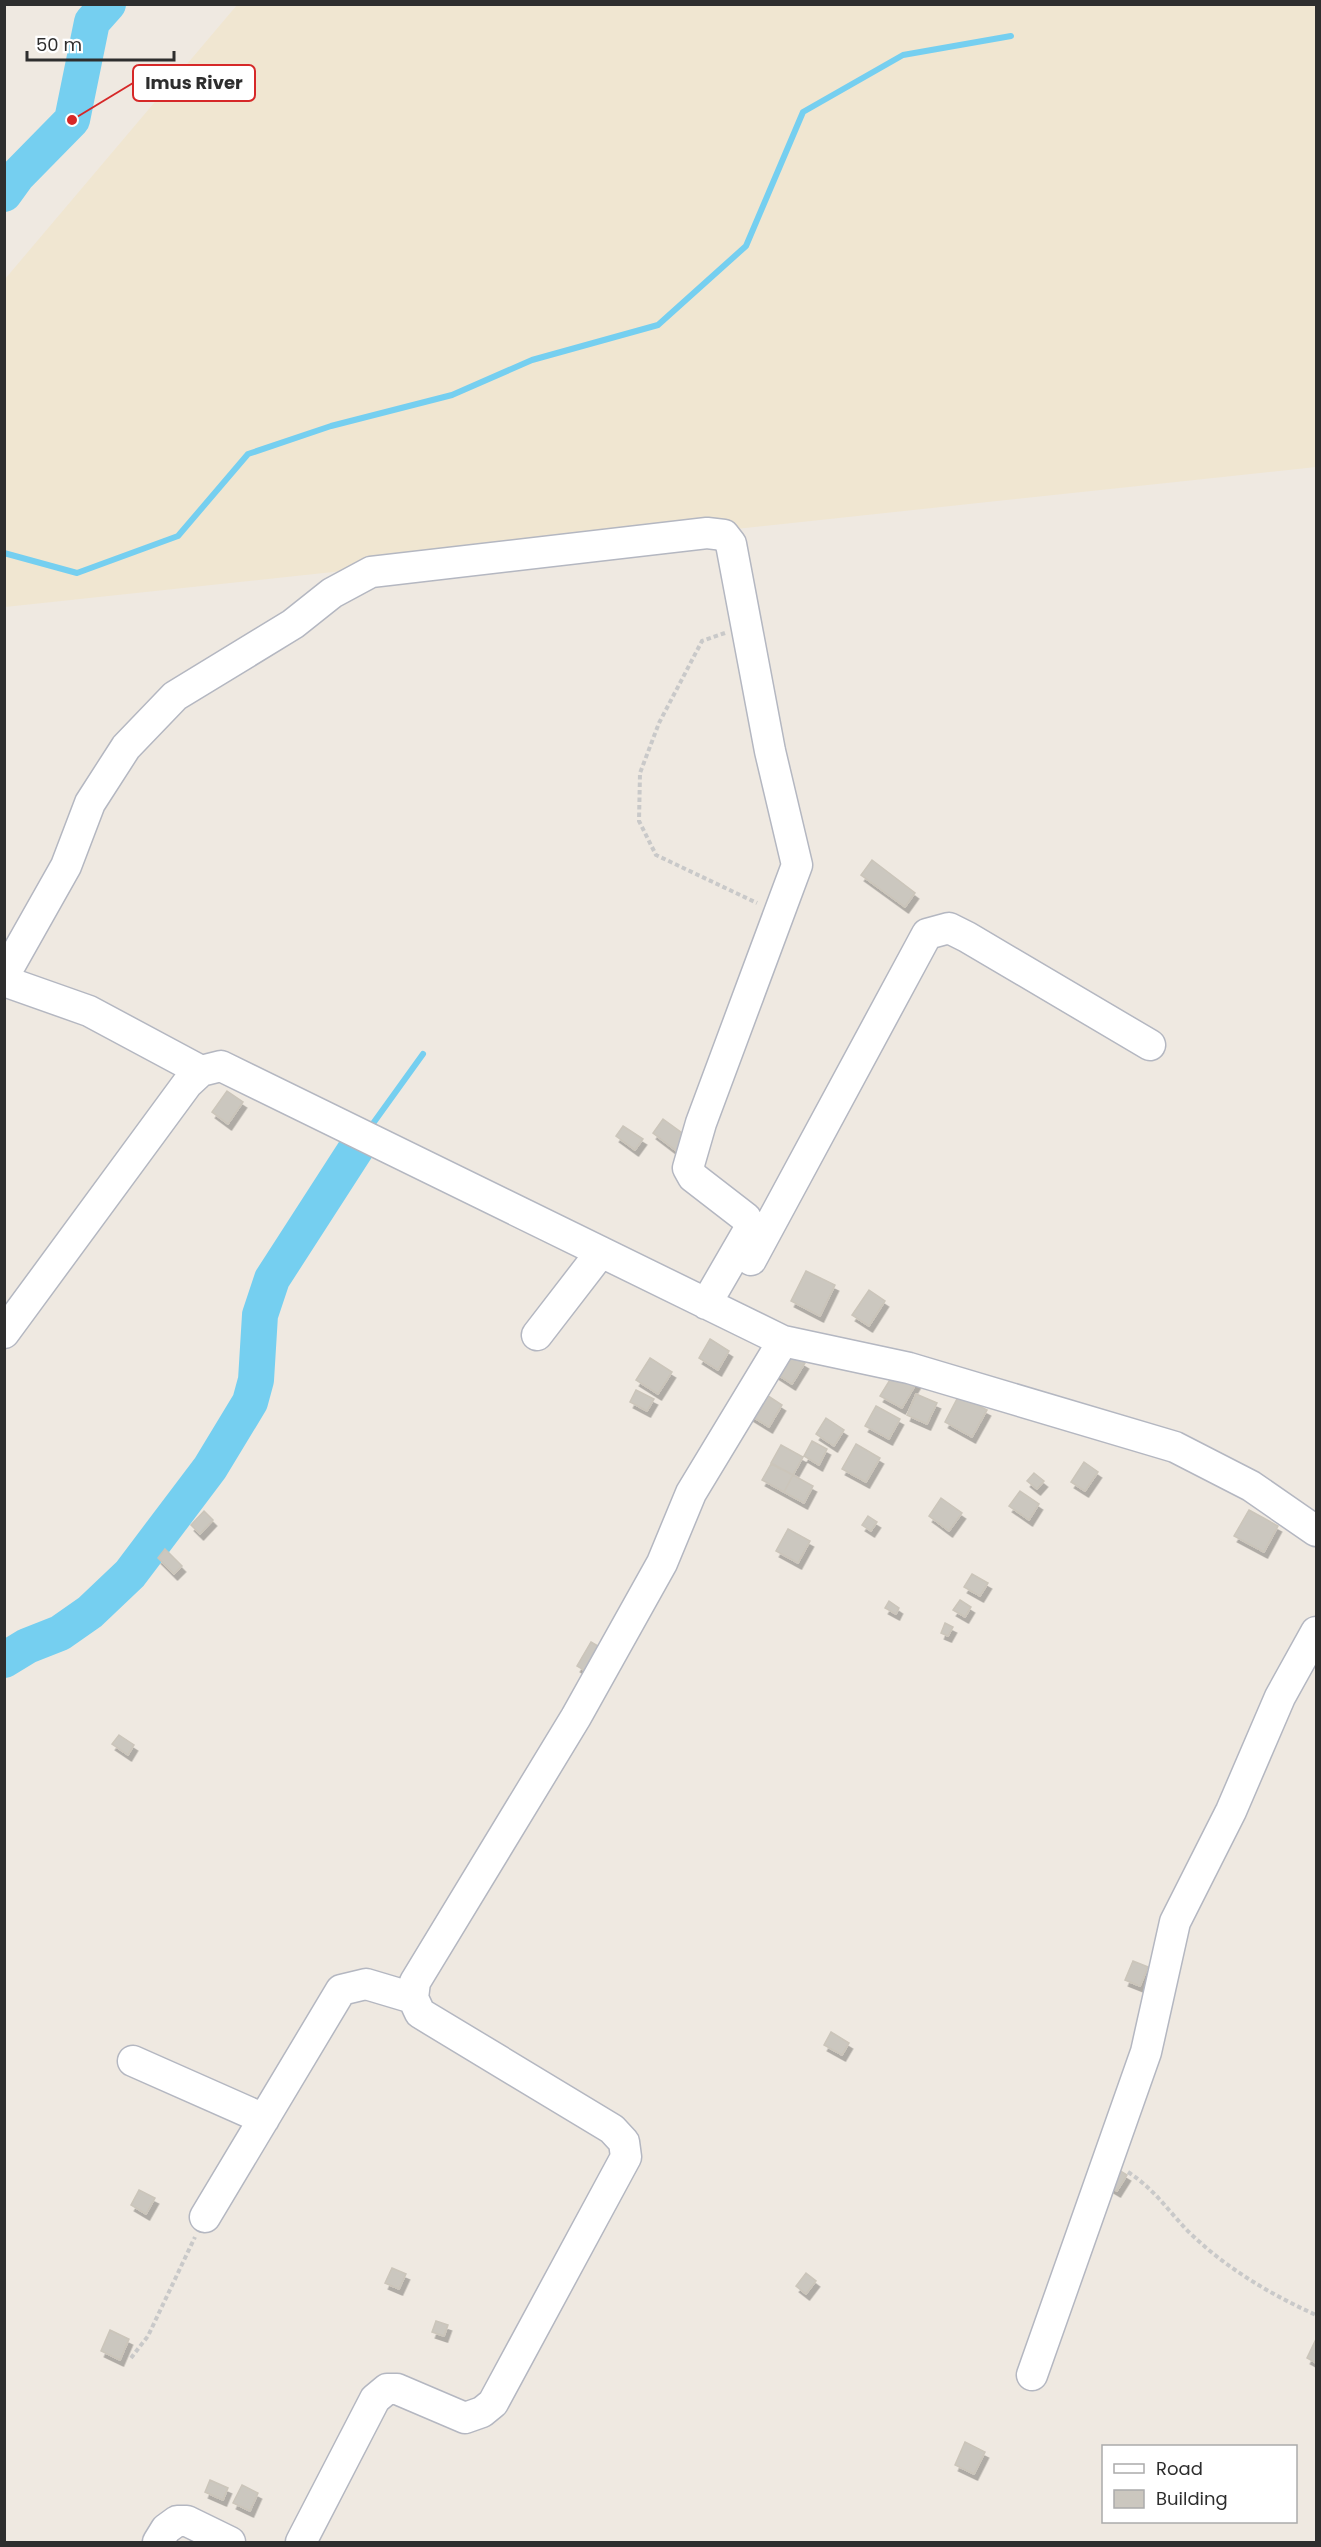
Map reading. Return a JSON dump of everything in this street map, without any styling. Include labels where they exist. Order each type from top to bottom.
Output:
[{"type":"street","points":[[4,976],[66,866],[90,803],[126,747],[175,696],[248,649],[293,624],[332,593],[371,572],[696,534],[724,535],[731,544],[770,751],[797,865],[701,1123],[688,1168],[693,1177],[746,1218],[750,1228],[714,1309]]},
{"type":"street","points":[[714,1309],[927,934],[949,928],[1150,1045]]},
{"type":"street","points":[[4,981],[89,1011],[201,1071]]},
{"type":"street","points":[[4,1333],[187,1084],[201,1071],[220,1066],[783,1341],[909,1368],[1175,1447],[1251,1486],[1317,1532]]},
{"type":"street","points":[[537,1335],[601,1252]]},
{"type":"street","points":[[301,2542],[375,2399],[387,2389],[397,2389],[465,2418],[482,2412],[493,2403],[626,2157],[624,2142],[612,2129],[420,2013],[413,1998],[415,1982],[576,1717],[662,1563],[691,1493],[783,1341]]},
{"type":"street","points":[[1032,2375],[1146,2052],[1175,1922],[1231,1811],[1280,1697],[1317,1632]]},
{"type":"street","points":[[205,2217],[341,1990],[366,1984],[413,1998]]},
{"type":"street","points":[[133,2061],[264,2119]]},
{"type":"street","points":[[158,2542],[165,2529],[177,2521],[187,2521],[230,2542]]},
{"type":"path","points":[[746,625],[702,642],[659,723],[640,773],[639,821],[656,855],[779,913]]},
{"type":"path","points":[[1108,2162],[1115,2163],[1141,2180],[1169,2207],[1192,2235],[1232,2268],[1283,2300],[1317,2315]]},
{"type":"path","points":[[131,2358],[148,2336],[205,2217]]},
{"type":"shaded area","points":[[237,5],[1316,5],[1316,467],[5,607],[5,279]]},
{"type":"building","points":[[872,860],[915,893],[905,907],[861,875]]},
{"type":"building","points":[[227,1091],[243,1102],[228,1124],[212,1112]]},
{"type":"building","points":[[663,1119],[689,1138],[679,1153],[653,1133]]},
{"type":"building","points":[[623,1126],[643,1139],[635,1150],[616,1136]]},
{"type":"building","points":[[806,1271],[835,1285],[820,1316],[791,1301]]},
{"type":"building","points":[[869,1290],[885,1301],[869,1326],[852,1315]]},
{"type":"building","points":[[710,1339],[729,1351],[718,1370],[699,1358]]},
{"type":"building","points":[[787,1352],[805,1363],[792,1384],[775,1373]]},
{"type":"building","points":[[650,1358],[672,1372],[658,1394],[636,1380]]},
{"type":"building","points":[[896,1370],[917,1382],[902,1408],[880,1396]]},
{"type":"building","points":[[636,1390],[654,1399],[647,1411],[630,1402]]},
{"type":"building","points":[[762,1392],[782,1405],[769,1427],[748,1414]]},
{"type":"building","points":[[916,1394],[937,1403],[927,1424],[907,1415]]},
{"type":"building","points":[[959,1395],[987,1410],[972,1437],[945,1422]]},
{"type":"building","points":[[876,1406],[900,1419],[889,1439],[865,1426]]},
{"type":"building","points":[[826,1418],[844,1430],[834,1446],[816,1434]]},
{"type":"building","points":[[812,1441],[827,1449],[819,1465],[804,1456]]},
{"type":"building","points":[[856,1444],[880,1458],[866,1482],[842,1469]]},
{"type":"building","points":[[781,1445],[803,1457],[793,1475],[771,1463]]},
{"type":"building","points":[[1084,1462],[1098,1472],[1085,1491],[1071,1482]]},
{"type":"building","points":[[771,1464],[793,1475],[784,1492],[762,1480]]},
{"type":"building","points":[[1034,1473],[1044,1481],[1037,1489],[1027,1481]]},
{"type":"building","points":[[793,1475],[813,1486],[804,1503],[784,1492]]},
{"type":"building","points":[[1020,1491],[1039,1504],[1029,1520],[1009,1506]]},
{"type":"building","points":[[941,1498],[962,1513],[949,1531],[929,1516]]},
{"type":"building","points":[[1249,1510],[1278,1526],[1264,1552],[1234,1536]]},
{"type":"building","points":[[204,1511],[213,1520],[200,1534],[191,1525]]},
{"type":"building","points":[[868,1516],[877,1522],[871,1531],[862,1525]]},
{"type":"building","points":[[788,1529],[810,1541],[798,1563],[776,1551]]},
{"type":"building","points":[[165,1549],[182,1566],[174,1574],[158,1558]]},
{"type":"building","points":[[972,1574],[988,1583],[980,1596],[964,1587]]},
{"type":"building","points":[[960,1600],[971,1607],[965,1617],[953,1610]]},
{"type":"building","points":[[889,1601],[899,1608],[896,1614],[885,1608]]},
{"type":"building","points":[[945,1623],[953,1627],[948,1636],[941,1633]]},
{"type":"building","points":[[591,1642],[603,1649],[589,1673],[577,1666]]},
{"type":"building","points":[[119,1735],[134,1745],[128,1755],[112,1744]]},
{"type":"building","points":[[1133,1961],[1148,1967],[1140,1986],[1125,1980]]},
{"type":"building","points":[[831,2032],[849,2043],[842,2055],[824,2045]]},
{"type":"building","points":[[1117,2169],[1127,2175],[1117,2191],[1107,2185]]},
{"type":"building","points":[[139,2190],[155,2198],[146,2214],[131,2205]]},
{"type":"building","points":[[392,2268],[406,2274],[399,2289],[385,2283]]},
{"type":"building","points":[[806,2273],[816,2281],[806,2294],[796,2286]]},
{"type":"building","points":[[436,2321],[448,2325],[444,2336],[432,2332]]},
{"type":"building","points":[[110,2330],[129,2339],[120,2360],[101,2351]]},
{"type":"building","points":[[1316,2339],[1316,2363],[1307,2358]]},
{"type":"building","points":[[965,2442],[985,2452],[974,2474],[955,2465]]},
{"type":"building","points":[[210,2480],[228,2488],[223,2500],[205,2492]]},
{"type":"building","points":[[242,2485],[258,2493],[250,2511],[233,2503]]},
{"type":"waterway","points":[[4,194],[17,176],[72,120],[92,22],[108,4]]},
{"type":"waterway","points":[[4,553],[77,573],[178,536],[248,454],[331,426],[452,395],[532,360],[658,325],[746,246],[803,112],[903,55],[1011,36]]},
{"type":"waterway","points":[[369,1129],[423,1054]]},
{"type":"waterway","points":[[4,1660],[27,1646],[60,1633],[90,1612],[130,1574],[210,1468],[250,1402],[256,1380],[260,1315],[272,1279],[361,1141]]},
{"type":"place","name":"Imus River","points":[[72,120]]}]
